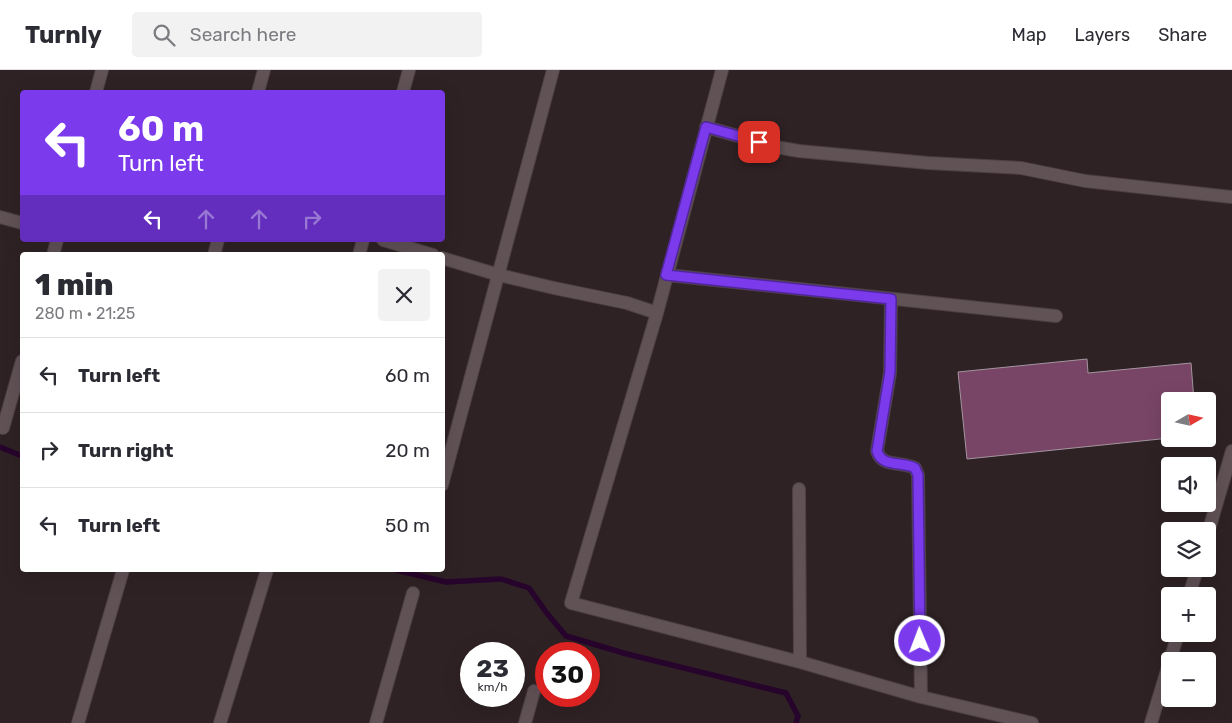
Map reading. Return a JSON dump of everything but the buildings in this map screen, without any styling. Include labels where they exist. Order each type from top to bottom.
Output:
[{"type":"street","points":[[97,90],[102,70]]},
{"type":"street","points":[[259,90],[264,70]]},
{"type":"street","points":[[404,90],[409,70]]},
{"type":"street","points":[[445,474],[554,70]]},
{"type":"street","points":[[722,70],[657,312],[571,604],[800,662],[921,697],[1032,723]]},
{"type":"street","points":[[706,127],[776,147],[799,151],[928,163],[1020,168],[1085,181],[1232,197]]},
{"type":"street","points":[[0,216],[20,221]]},
{"type":"street","points":[[390,242],[423,252]]},
{"type":"street","points":[[445,259],[554,288],[627,303],[657,312]]},
{"type":"street","points":[[666,275],[1056,316]]},
{"type":"street","points":[[891,299],[890,372],[877,451],[879,457],[884,462],[910,465],[915,468],[918,475],[921,697]]},
{"type":"street","points":[[3,428],[20,368]]},
{"type":"street","points":[[1211,522],[1232,451]]},
{"type":"street","points":[[799,489],[800,662]]},
{"type":"street","points":[[78,723],[122,572]]},
{"type":"street","points":[[220,723],[266,572]]},
{"type":"street","points":[[376,723],[413,593]]},
{"type":"street","points":[[1151,723],[1176,642]]},
{"type":"street","points":[[525,723],[534,691]]},
{"type":"waterway","points":[[0,447],[20,455]]},
{"type":"waterway","points":[[404,572],[446,582],[501,579],[529,588],[566,636],[627,654],[786,693],[798,716],[796,723]]},
{"type":"route","points":[[759,142],[706,127],[666,275],[891,299],[890,372],[877,451],[879,457],[884,462],[910,465],[915,468],[918,475],[920,641]]}]
